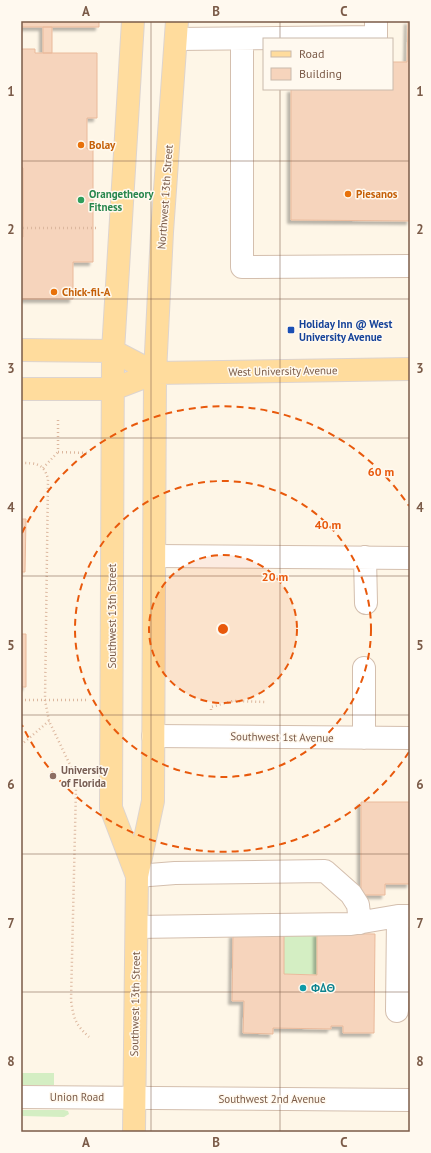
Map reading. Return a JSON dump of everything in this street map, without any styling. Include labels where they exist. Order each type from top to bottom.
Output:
[{"type":"main road","points":[[113,351],[133,21]]},
{"type":"main road","name":"Northwest 13th Street","points":[[155,373],[162,232],[177,30]]},
{"type":"main road","name":"West University Avenue","points":[[21,350],[113,351],[155,373]]},
{"type":"main road","name":"Southwest 13th Street","points":[[113,351],[111,808],[137,876]]},
{"type":"main road","name":"West University Avenue","points":[[21,389],[113,389],[155,373],[410,369]]},
{"type":"main road","name":"Southwest 13th Street","points":[[134,1132],[137,876],[153,801],[155,373]]},
{"type":"street","points":[[309,38],[376,37],[376,21]]},
{"type":"street","points":[[177,30],[242,39],[263,39]]},
{"type":"street","points":[[242,39],[242,266],[410,266]]},
{"type":"street","points":[[155,556],[410,558]]},
{"type":"street","points":[[365,557],[366,603]]},
{"type":"street","points":[[364,668],[364,738]]},
{"type":"street","name":"Southwest 1st Avenue","points":[[153,736],[410,738]]},
{"type":"street","points":[[137,876],[175,873],[325,871],[351,894],[358,905],[360,923]]},
{"type":"street","points":[[137,927],[360,923],[404,916],[397,1011]]},
{"type":"street","name":"Union Road","points":[[21,1097],[134,1097]]},
{"type":"street","name":"Southwest 2nd Avenue","points":[[134,1097],[410,1100]]},
{"type":"path","points":[[23,228],[99,228]]},
{"type":"path","points":[[42,468],[58,452],[58,420]]},
{"type":"path","points":[[58,452],[90,453]]},
{"type":"path","points":[[21,463],[36,464],[42,468],[48,479],[45,700],[49,721],[72,769],[76,788],[71,1000],[78,1027],[89,1037]]},
{"type":"path","points":[[21,700],[91,700]]},
{"type":"path","points":[[212,710],[212,707],[233,701],[265,702]]},
{"type":"path","points":[[21,745],[49,721]]},
{"type":"green space","points":[[284,935],[317,936],[317,975],[284,974]]},
{"type":"green space","points":[[21,1073],[54,1073],[54,1085],[21,1085]]},
{"type":"green space","points":[[21,1110],[64,1110],[68,1111],[69,1114],[64,1117],[21,1116]]},
{"type":"building","points":[[21,21],[99,21],[99,27],[21,27]]},
{"type":"building","points":[[408,21],[410,21],[410,221],[291,220],[291,90],[393,90],[393,62],[407,62]]},
{"type":"building","points":[[43,27],[52,27],[52,53],[43,53]]},
{"type":"building","points":[[21,49],[35,49],[35,53],[97,53],[97,118],[87,118],[87,149],[93,149],[93,262],[73,262],[73,299],[21,299],[23,168],[21,166]]},
{"type":"building","points":[[21,519],[26,519],[25,572],[21,572]]},
{"type":"building","points":[[21,634],[26,634],[26,687],[21,687]]},
{"type":"building","points":[[361,802],[410,802],[410,884],[385,884],[385,895],[361,895]]},
{"type":"building","name":"ΦΔΘ","points":[[317,933],[375,934],[374,1033],[343,1033],[343,1026],[331,1026],[331,1029],[273,1028],[273,1034],[243,1033],[244,1001],[232,1001],[233,934],[284,935],[284,974],[317,975]]},
{"type":"place","name":"Bolay","points":[[81,145]]},
{"type":"place","name":"Piesanos","points":[[348,194]]},
{"type":"place","name":"Orangetheory Fitness","points":[[81,200]]},
{"type":"place","name":"Chick-fil-A","points":[[54,292]]},
{"type":"place","name":"Holiday Inn @ West University Avenue","points":[[291,330]]},
{"type":"place","name":"University of Florida","points":[[53,776]]},
{"type":"place","name":"ΦΔΘ","points":[[303,988]]}]
